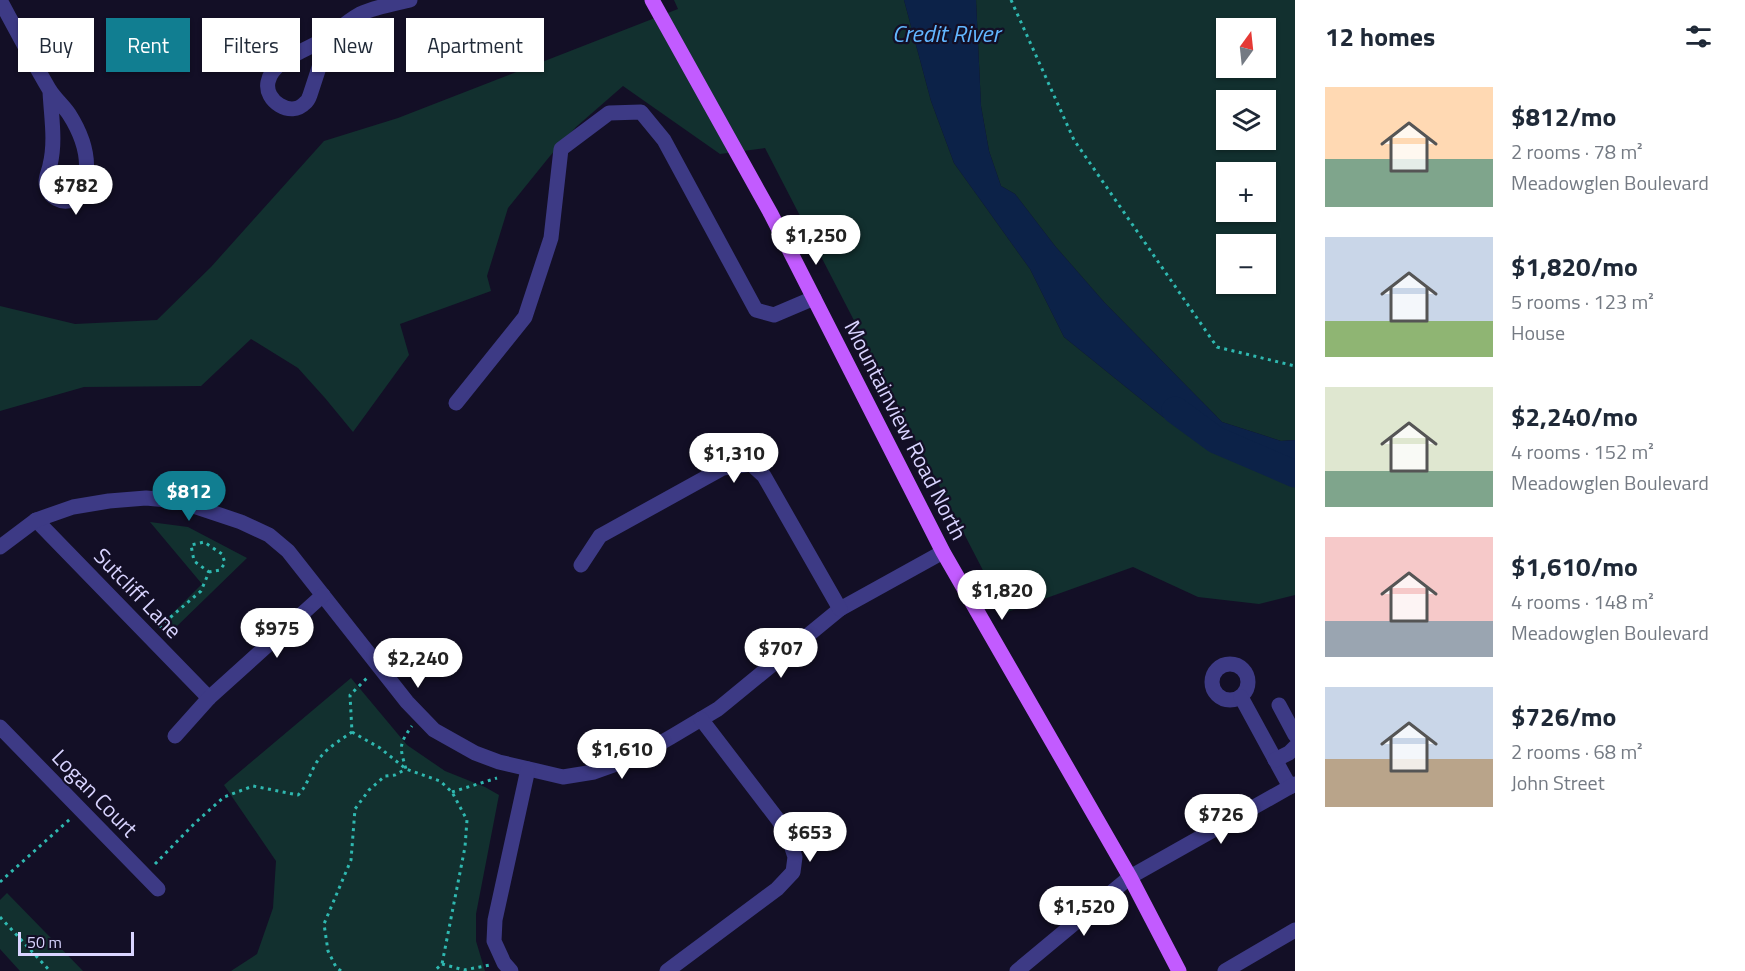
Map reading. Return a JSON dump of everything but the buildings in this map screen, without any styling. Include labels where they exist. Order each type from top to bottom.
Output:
[{"type":"main road","name":"Mountainview Road North","points":[[652,0],[771,214],[943,552],[1130,877],[1179,971]]},
{"type":"street","points":[[0,0],[50,91],[78,130],[85,149],[88,165],[82,193],[74,200],[66,202],[51,195],[47,187],[46,178],[53,147],[50,91]]},
{"type":"street","points":[[354,18],[410,0]]},
{"type":"street","points":[[329,37],[305,104],[296,109],[278,104],[267,89],[272,71],[296,54],[329,37]]},
{"type":"street","points":[[456,403],[525,317],[551,238],[561,149],[609,113],[641,112],[664,140],[756,310],[774,315],[814,298]]},
{"type":"street","points":[[581,565],[600,536],[723,468],[751,464],[764,476],[840,609]]},
{"type":"street","points":[[0,547],[36,520],[73,507],[109,501],[147,498],[178,501],[241,522],[269,535],[288,551],[379,666],[434,730],[475,753],[499,762],[563,777],[594,772],[636,757],[718,709],[840,609],[943,552]]},
{"type":"street","name":"Sutcliff Lane","points":[[36,520],[208,698]]},
{"type":"street","points":[[175,736],[208,698],[323,595]]},
{"type":"street","points":[[1017,971],[1130,877],[1292,785],[1275,760],[1241,697]]},
{"type":"street","points":[[1280,705],[1295,735]]},
{"type":"street","points":[[667,971],[777,890],[793,872],[795,857],[789,839],[779,821],[700,719]]},
{"type":"street","name":"Logan Court","points":[[0,727],[158,889]]},
{"type":"street","points":[[1275,760],[1295,747]]},
{"type":"street","points":[[508,967],[494,941],[495,920],[528,770]]},
{"type":"street","points":[[1225,971],[1295,930]]},
{"type":"path","points":[[1011,0],[1074,140],[1217,347],[1295,366]]},
{"type":"path","points":[[204,542],[222,554],[225,563],[220,570],[210,572],[194,561],[190,544],[204,542]]},
{"type":"path","points":[[149,637],[201,591],[210,572]]},
{"type":"path","points":[[352,732],[350,695],[379,666]]},
{"type":"path","points":[[406,769],[400,747],[405,735],[420,715]]},
{"type":"path","points":[[352,732],[380,748],[406,769],[440,781],[453,792],[467,820],[465,847],[442,964],[434,971]]},
{"type":"path","points":[[144,875],[224,797],[253,786],[298,795],[306,787],[315,764],[330,747],[352,732]]},
{"type":"path","points":[[341,971],[336,967],[328,951],[324,924],[351,860],[355,809],[369,790],[385,776],[395,775],[406,769]]},
{"type":"path","points":[[453,792],[472,784],[528,770]]},
{"type":"path","points":[[0,882],[80,810]]},
{"type":"path","points":[[0,917],[50,971]]},
{"type":"path","points":[[442,964],[464,970],[508,967]]},
{"type":"green space","points":[[674,0],[904,0],[931,101],[954,163],[1030,269],[1064,337],[1163,417],[1295,464],[1295,595],[1259,604],[1198,597],[1133,567],[1005,613],[765,148],[720,154],[623,86],[576,127],[508,208],[487,276],[491,291],[400,324],[409,355],[353,432],[298,368],[251,339],[201,386],[84,387],[0,411],[0,306],[75,324],[157,320],[211,267],[324,141],[398,118],[516,72],[544,72],[544,61],[678,9]]},
{"type":"green space","points":[[976,0],[1295,0],[1295,440],[1281,441],[1222,422],[1104,302],[1055,246],[1015,194],[1001,186],[989,151],[981,106]]},
{"type":"green space","points":[[150,522],[188,527],[247,558],[175,628],[166,620],[202,584]]},
{"type":"green space","points":[[351,678],[407,745],[445,771],[499,795],[476,914],[476,941],[485,971],[231,971],[257,954],[273,908],[276,861],[224,785]]},
{"type":"green space","points":[[7,893],[83,971],[20,971],[0,949],[0,900]]},
{"type":"water","name":"Credit River","points":[[904,0],[976,0],[981,106],[989,151],[1001,186],[1015,194],[1055,246],[1104,302],[1222,422],[1281,441],[1295,440],[1295,464],[1163,417],[1064,337],[1030,269],[954,163],[931,101]]},
{"type":"waterway","name":"Credit River","points":[[1175,410],[1216,440],[1295,474]]}]
